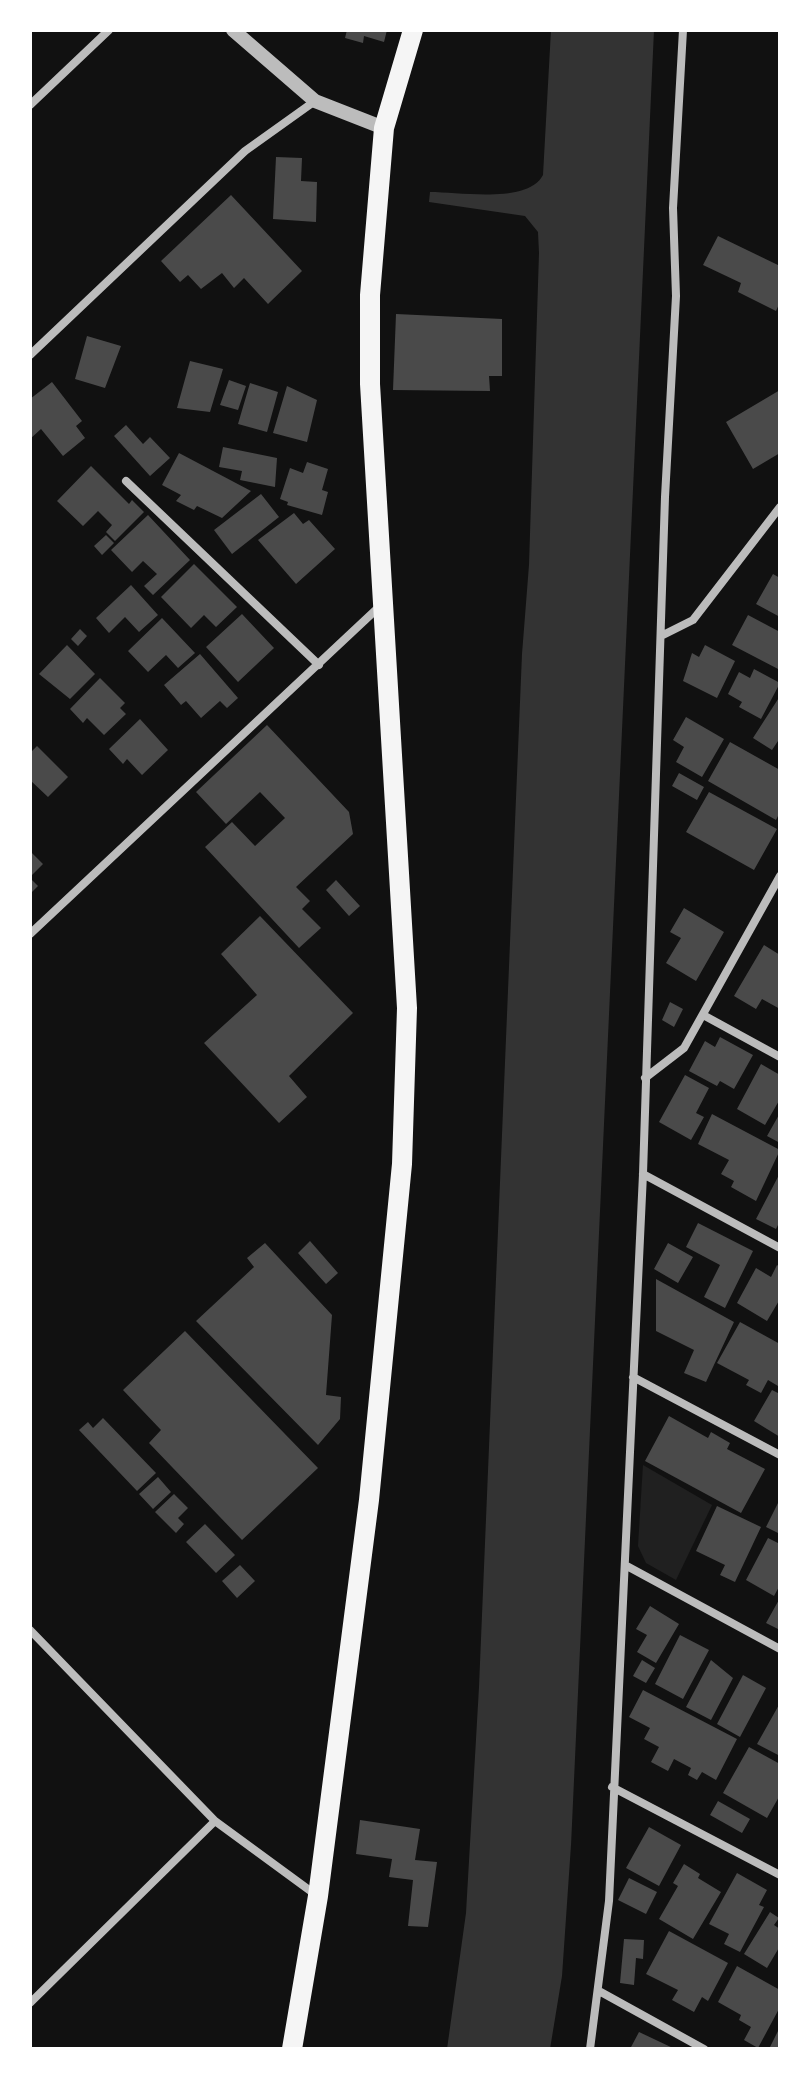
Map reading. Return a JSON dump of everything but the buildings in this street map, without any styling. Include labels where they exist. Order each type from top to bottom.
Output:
[{"type":"main road","points":[[292,2049],[318,1896],[369,1500],[402,1164],[407,1008],[370,384],[370,295],[384,128],[413,30]]},
{"type":"street","points":[[30,105],[109,30]]},
{"type":"street","points":[[233,30],[315,101],[384,128]]},
{"type":"street","points":[[590,2049],[609,1901],[612,1787],[625,1565],[643,1174],[663,635],[665,497],[676,296],[673,208],[683,30]]},
{"type":"street","points":[[30,355],[245,151],[315,101]]},
{"type":"street","points":[[126,481],[319,665]]},
{"type":"street","points":[[663,635],[693,620],[780,507]]},
{"type":"street","points":[[30,934],[383,603]]},
{"type":"street","points":[[645,1078],[684,1048],[705,1016],[780,876]]},
{"type":"street","points":[[705,1016],[780,1057]]},
{"type":"street","points":[[643,1174],[780,1248]]},
{"type":"street","points":[[633,1377],[780,1455]]},
{"type":"street","points":[[625,1565],[780,1649]]},
{"type":"street","points":[[30,1630],[215,1821],[318,1896]]},
{"type":"street","points":[[612,1787],[780,1875]]},
{"type":"street","points":[[30,2003],[215,1821]]},
{"type":"street","points":[[599,1991],[704,2049]]},
{"type":"shaded area","points":[[551,30],[654,30],[571,1845],[562,1976],[550,2049],[447,2049],[466,1913],[479,1687],[522,654],[529,565],[539,253],[538,232],[525,216],[429,202],[430,192],[492,194],[523,190],[543,175]]},
{"type":"shaded area","points":[[643,1465],[712,1505],[676,1580],[646,1563],[638,1546]]}]
